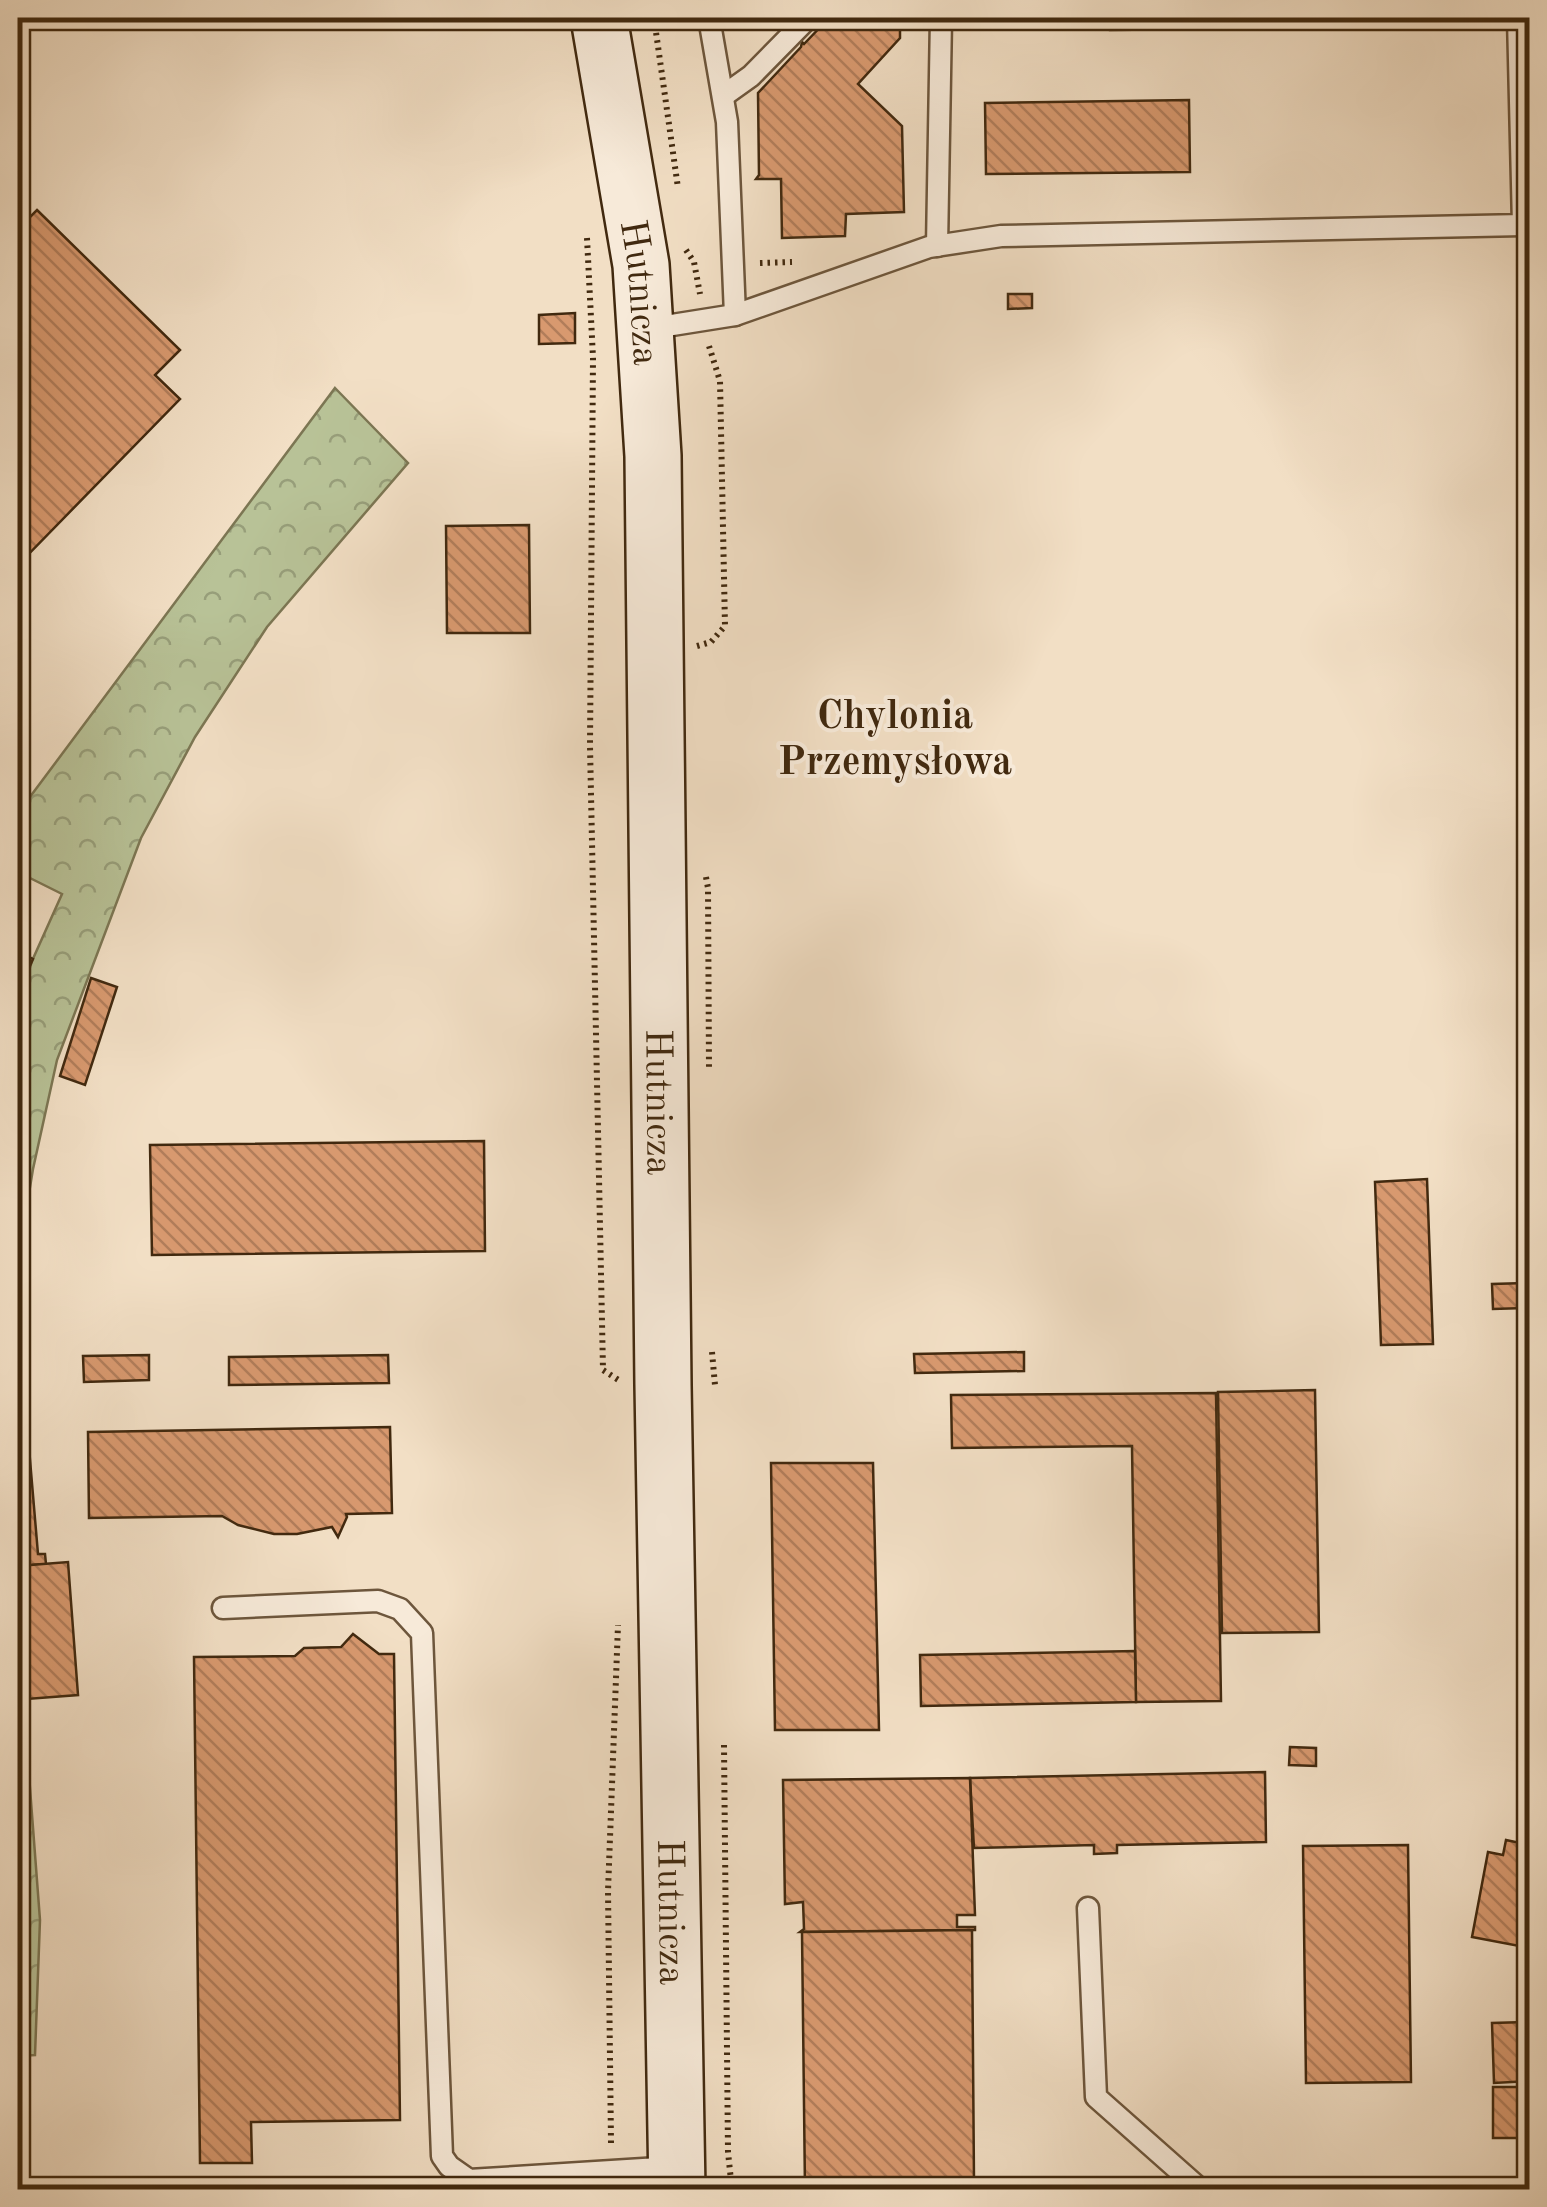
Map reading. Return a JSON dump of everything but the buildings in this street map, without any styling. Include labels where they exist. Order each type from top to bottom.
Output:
[{"type":"main road","name":"Hutnicza","points":[[599,18],[641,266],[653,456],[677,2178]]},
{"type":"lane","points":[[709,18],[727,122],[735,314]]},
{"type":"lane","points":[[723,96],[750,76],[808,18]]},
{"type":"lane","points":[[938,246],[941,18]]},
{"type":"lane","points":[[645,329],[735,314],[938,246],[1001,236],[1523,225],[1518,18]]},
{"type":"lane","points":[[223,1608],[378,1601],[400,1609],[422,1633],[442,2156],[449,2166],[469,2180],[612,2171],[677,2178]]},
{"type":"lane","points":[[1088,1908],[1096,2097],[1202,2190]]},
{"type":"path","points":[[654,18],[678,191]]},
{"type":"path","points":[[586,224],[592,358],[590,746],[603,1370],[628,1387]]},
{"type":"path","points":[[686,250],[698,279]]},
{"type":"path","points":[[694,262],[791,262],[808,256]]},
{"type":"path","points":[[693,648],[711,642],[725,626],[720,382],[710,355]]},
{"type":"path","points":[[612,2171],[608,1892],[618,1614]]},
{"type":"path","points":[[724,1745],[728,2152],[732,2190]]},
{"type":"green space","points":[[335,388],[408,463],[267,627],[195,737],[141,838],[57,1060],[18,1260],[18,1005],[32,961],[62,894],[18,872],[18,813]]},
{"type":"green space","points":[[18,1630],[40,1920],[35,2055],[18,2056]]},
{"type":"district","name":"Chylonia Przemysłowa","points":[[895,737]]}]
